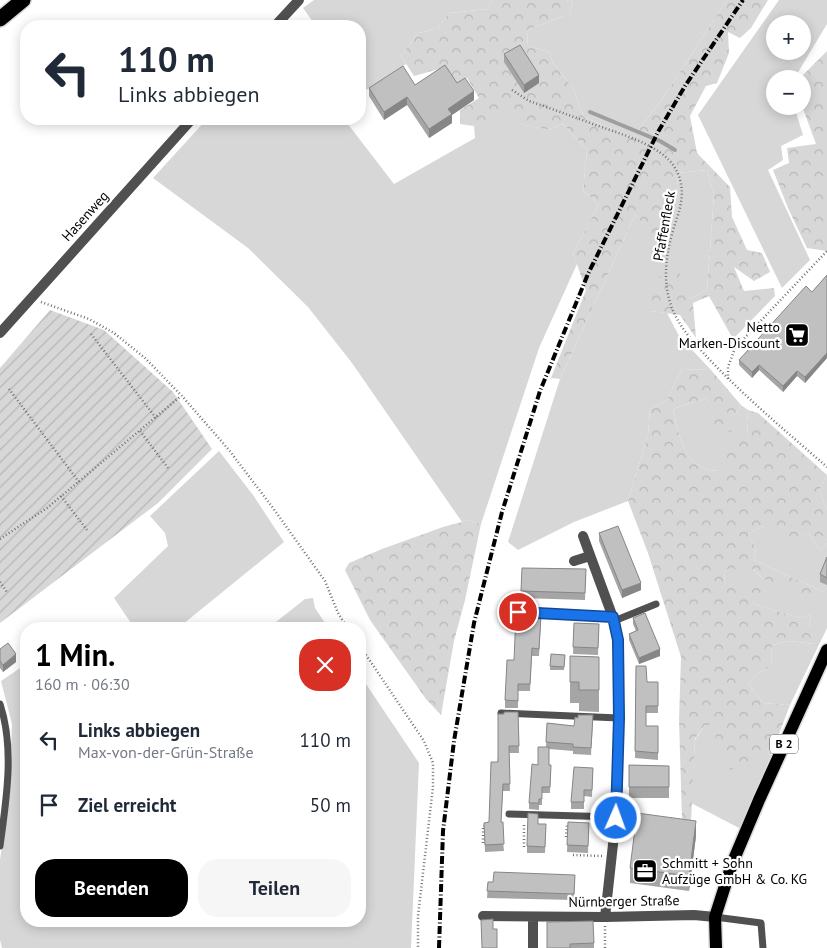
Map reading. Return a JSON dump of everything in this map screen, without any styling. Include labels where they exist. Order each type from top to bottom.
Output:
[{"type":"highway","points":[[0,19],[24,0]]},
{"type":"main road","name":"B 2","points":[[716,948],[715,917],[732,864],[827,650]]},
{"type":"street","points":[[281,20],[299,0]]},
{"type":"street","name":"Hasenweg","points":[[0,333],[187,125]]},
{"type":"street","points":[[583,536],[614,619],[618,640],[619,718],[616,818],[605,917]]},
{"type":"street","points":[[574,561],[590,556]]},
{"type":"street","name":"Nürnberger Straße","points":[[484,916],[533,918],[694,915],[715,917]]},
{"type":"street","points":[[533,918],[533,948]]},
{"type":"lane","points":[[518,612],[614,619],[656,604]]},
{"type":"lane","points":[[0,704],[6,721],[8,758],[0,846]]},
{"type":"lane","points":[[501,713],[619,718]]},
{"type":"lane","points":[[509,814],[616,818]]},
{"type":"lane","points":[[715,917],[761,922],[763,948]]},
{"type":"path","name":"Pfaffenfleck","points":[[512,90],[528,101],[640,142],[658,151],[675,167],[683,196],[668,249],[666,286],[672,309],[694,342],[728,380],[827,467]]},
{"type":"path","points":[[728,380],[728,367],[735,348],[827,251]]},
{"type":"path","points":[[30,299],[89,319],[114,333],[145,358],[182,396],[228,450],[273,508],[325,581],[344,622]]},
{"type":"path","points":[[91,334],[156,418]]},
{"type":"path","points":[[9,389],[79,482]]},
{"type":"path","points":[[0,539],[47,508],[182,396]]},
{"type":"path","points":[[140,431],[168,468]]},
{"type":"path","points":[[61,496],[87,530]]},
{"type":"path","points":[[0,582],[7,592]]},
{"type":"path","points":[[366,655],[424,741],[432,763],[433,787],[418,916],[418,948]]},
{"type":"path","points":[[524,814],[524,847]]},
{"type":"path","points":[[483,843],[483,826],[492,825]]},
{"type":"path","points":[[573,855],[611,857]]},
{"type":"path","points":[[605,917],[605,948]]},
{"type":"green space","points":[[314,0],[492,0],[488,9],[449,13],[437,29],[418,33],[401,56],[406,64],[366,90],[366,20],[312,20],[303,8]]},
{"type":"green space","points":[[492,0],[566,0],[573,2],[569,14],[527,30],[528,46],[549,52],[553,63],[573,88],[584,117],[632,137],[658,105],[727,0],[768,0],[751,28],[740,38],[728,32],[729,53],[717,83],[706,86],[690,116],[697,153],[730,187],[732,217],[747,250],[762,253],[770,272],[754,281],[734,267],[744,291],[774,288],[775,296],[733,339],[709,296],[693,303],[696,338],[680,315],[650,311],[650,279],[679,272],[690,299],[707,290],[714,194],[707,170],[677,173],[678,199],[670,222],[652,235],[635,215],[560,379],[551,378],[586,290],[573,253],[599,204],[583,191],[587,150],[563,124],[548,130],[515,123],[511,111],[474,126],[460,124],[460,110],[479,98],[467,78],[457,83],[446,67],[414,76],[401,56],[418,33],[437,29],[449,13],[488,9]]},
{"type":"green space","points":[[566,0],[727,0],[658,105],[632,137],[584,117],[573,88],[553,63],[549,52],[528,46],[527,30],[569,14],[573,2]]},
{"type":"green space","points":[[779,0],[827,0],[827,24],[811,51],[811,15],[768,15]]},
{"type":"green space","points":[[766,18],[766,60],[805,60],[799,70],[766,70],[766,115],[797,115],[803,135],[781,146],[783,160],[768,170],[810,260],[782,288],[698,115]]},
{"type":"green space","points":[[827,51],[827,251],[807,248],[773,170],[789,163],[787,148],[816,144],[805,115],[811,115],[811,70],[808,70]]},
{"type":"green space","points":[[511,110],[516,123],[548,130],[563,124],[587,150],[583,191],[599,204],[573,253],[577,264],[539,348],[481,524],[469,520],[462,522],[352,363],[308,307],[248,248],[153,178],[202,125],[349,125],[394,184],[475,138],[474,126]]},
{"type":"green space","points":[[707,170],[714,194],[707,290],[690,299],[650,279],[650,311],[667,313],[679,336],[711,370],[682,369],[667,400],[650,409],[648,435],[628,501],[574,522],[518,550],[508,542],[560,379],[635,215],[652,234],[678,199],[677,173]]},
{"type":"green space","points":[[50,310],[104,330],[173,392],[212,449],[158,503],[0,623],[0,368]]},
{"type":"green space","points":[[682,369],[711,370],[741,405],[736,414],[727,417],[732,431],[717,437],[707,425],[718,419],[706,398],[673,409],[683,445],[693,461],[711,470],[724,471],[723,447],[747,438],[748,410],[758,413],[827,475],[819,491],[827,509],[827,543],[820,551],[809,533],[789,541],[761,526],[748,535],[756,548],[754,560],[824,592],[817,600],[762,578],[753,569],[725,569],[724,582],[737,588],[737,582],[762,587],[762,596],[753,596],[754,604],[800,618],[811,615],[809,627],[818,633],[814,644],[790,641],[772,645],[771,666],[755,675],[749,685],[763,703],[790,705],[771,755],[752,750],[748,763],[730,770],[715,742],[717,725],[705,725],[695,739],[691,823],[682,819],[679,720],[681,657],[648,553],[628,501],[648,435],[650,409],[667,400]]},
{"type":"green space","points":[[706,398],[719,419],[736,414],[741,405],[748,410],[747,438],[725,472],[709,470],[693,461],[683,445],[677,427],[673,409]]},
{"type":"green space","points":[[219,451],[253,495],[284,542],[186,622],[130,622],[114,598],[168,546],[165,533],[150,516]]},
{"type":"green space","points":[[827,475],[827,509],[819,491]]},
{"type":"green space","points":[[469,520],[481,524],[454,641],[441,715],[426,699],[370,620],[345,570],[349,563],[382,549],[443,527]]},
{"type":"green space","points":[[761,526],[789,540],[809,533],[820,551],[827,543],[827,628],[790,705],[763,703],[749,685],[755,675],[771,666],[772,645],[790,641],[814,644],[809,627],[811,615],[800,618],[754,604],[752,596],[737,582],[737,589],[724,582],[725,569],[753,569],[762,578],[824,592],[754,560],[756,548],[748,535]]},
{"type":"green space","points":[[313,598],[315,608],[324,622],[276,622],[305,599]]},
{"type":"green space","points":[[20,668],[20,927],[366,927],[366,684],[419,763],[411,948],[2,948],[0,940],[0,860],[9,797],[12,724],[1,681]]},
{"type":"green space","points":[[705,725],[717,725],[751,749],[771,755],[741,829],[691,803],[695,740]]},
{"type":"building","points":[[520,45],[539,75],[524,85],[504,54]]},
{"type":"building","points":[[445,65],[457,83],[465,78],[474,91],[448,109],[452,114],[429,129],[407,97],[384,112],[369,88],[403,66],[415,85]]},
{"type":"building","name":"Netto Marken-Discount","points":[[827,275],[827,353],[805,377],[797,371],[783,386],[759,365],[752,372],[739,360],[806,286],[812,292]]},
{"type":"building","points":[[618,526],[641,583],[622,590],[599,533]]},
{"type":"building","points":[[827,557],[827,578],[820,574]]},
{"type":"building","points":[[522,568],[586,569],[585,593],[521,591]]},
{"type":"building","points":[[645,613],[660,649],[639,658],[629,634],[638,630],[633,618]]},
{"type":"building","points":[[516,614],[541,615],[539,649],[532,648],[530,684],[518,684],[518,701],[505,700],[507,660],[514,660]]},
{"type":"building","points":[[574,623],[599,624],[598,648],[573,647]]},
{"type":"building","points":[[8,643],[16,654],[3,665],[0,661],[0,649]]},
{"type":"building","points":[[551,654],[565,655],[564,667],[550,666]]},
{"type":"building","points":[[570,656],[599,657],[599,690],[579,690],[579,682],[570,682]]},
{"type":"building","points":[[636,666],[646,666],[647,682],[658,682],[658,706],[646,706],[646,726],[658,726],[658,753],[635,751]]},
{"type":"building","points":[[504,712],[518,712],[519,746],[509,746],[510,784],[503,784],[501,822],[503,822],[504,844],[485,845],[484,823],[489,822],[491,762],[498,762],[498,714],[504,714]]},
{"type":"building","points":[[578,715],[593,715],[591,748],[573,747],[573,744],[546,742],[547,723],[574,726],[575,717],[578,718]]},
{"type":"building","points":[[538,747],[549,747],[549,765],[551,765],[550,787],[542,787],[542,799],[539,799],[539,803],[529,803],[532,764],[538,765]]},
{"type":"building","points":[[629,765],[669,766],[669,787],[629,787]]},
{"type":"building","points":[[574,767],[593,768],[592,790],[584,790],[584,802],[571,802]]},
{"type":"building","points":[[528,813],[538,814],[538,824],[546,824],[545,847],[527,846]]},
{"type":"building","points":[[637,813],[696,821],[689,876],[630,868]]},
{"type":"building","points":[[568,822],[589,823],[588,846],[567,845]]},
{"type":"building","points":[[494,872],[575,875],[574,894],[487,891],[488,882],[493,882]]},
{"type":"building","points":[[493,919],[493,929],[497,929],[497,948],[482,948],[481,920]]},
{"type":"building","points":[[593,921],[594,943],[570,944],[570,948],[547,948],[547,922]]},
{"type":"waterway","points":[[590,112],[660,141],[675,150]]},
{"type":"railway","points":[[439,948],[443,831],[454,741],[474,623],[502,512],[540,391],[588,274],[658,132],[685,86],[743,0]]},
{"type":"place","name":"Netto Marken-Discount","points":[[797,335]]},
{"type":"place","name":"Schmitt + Sohn Aufzüge GmbH & Co. KG","points":[[645,871]]},
{"type":"route","points":[[518,612],[613,617],[618,640],[619,718],[616,818]]}]
